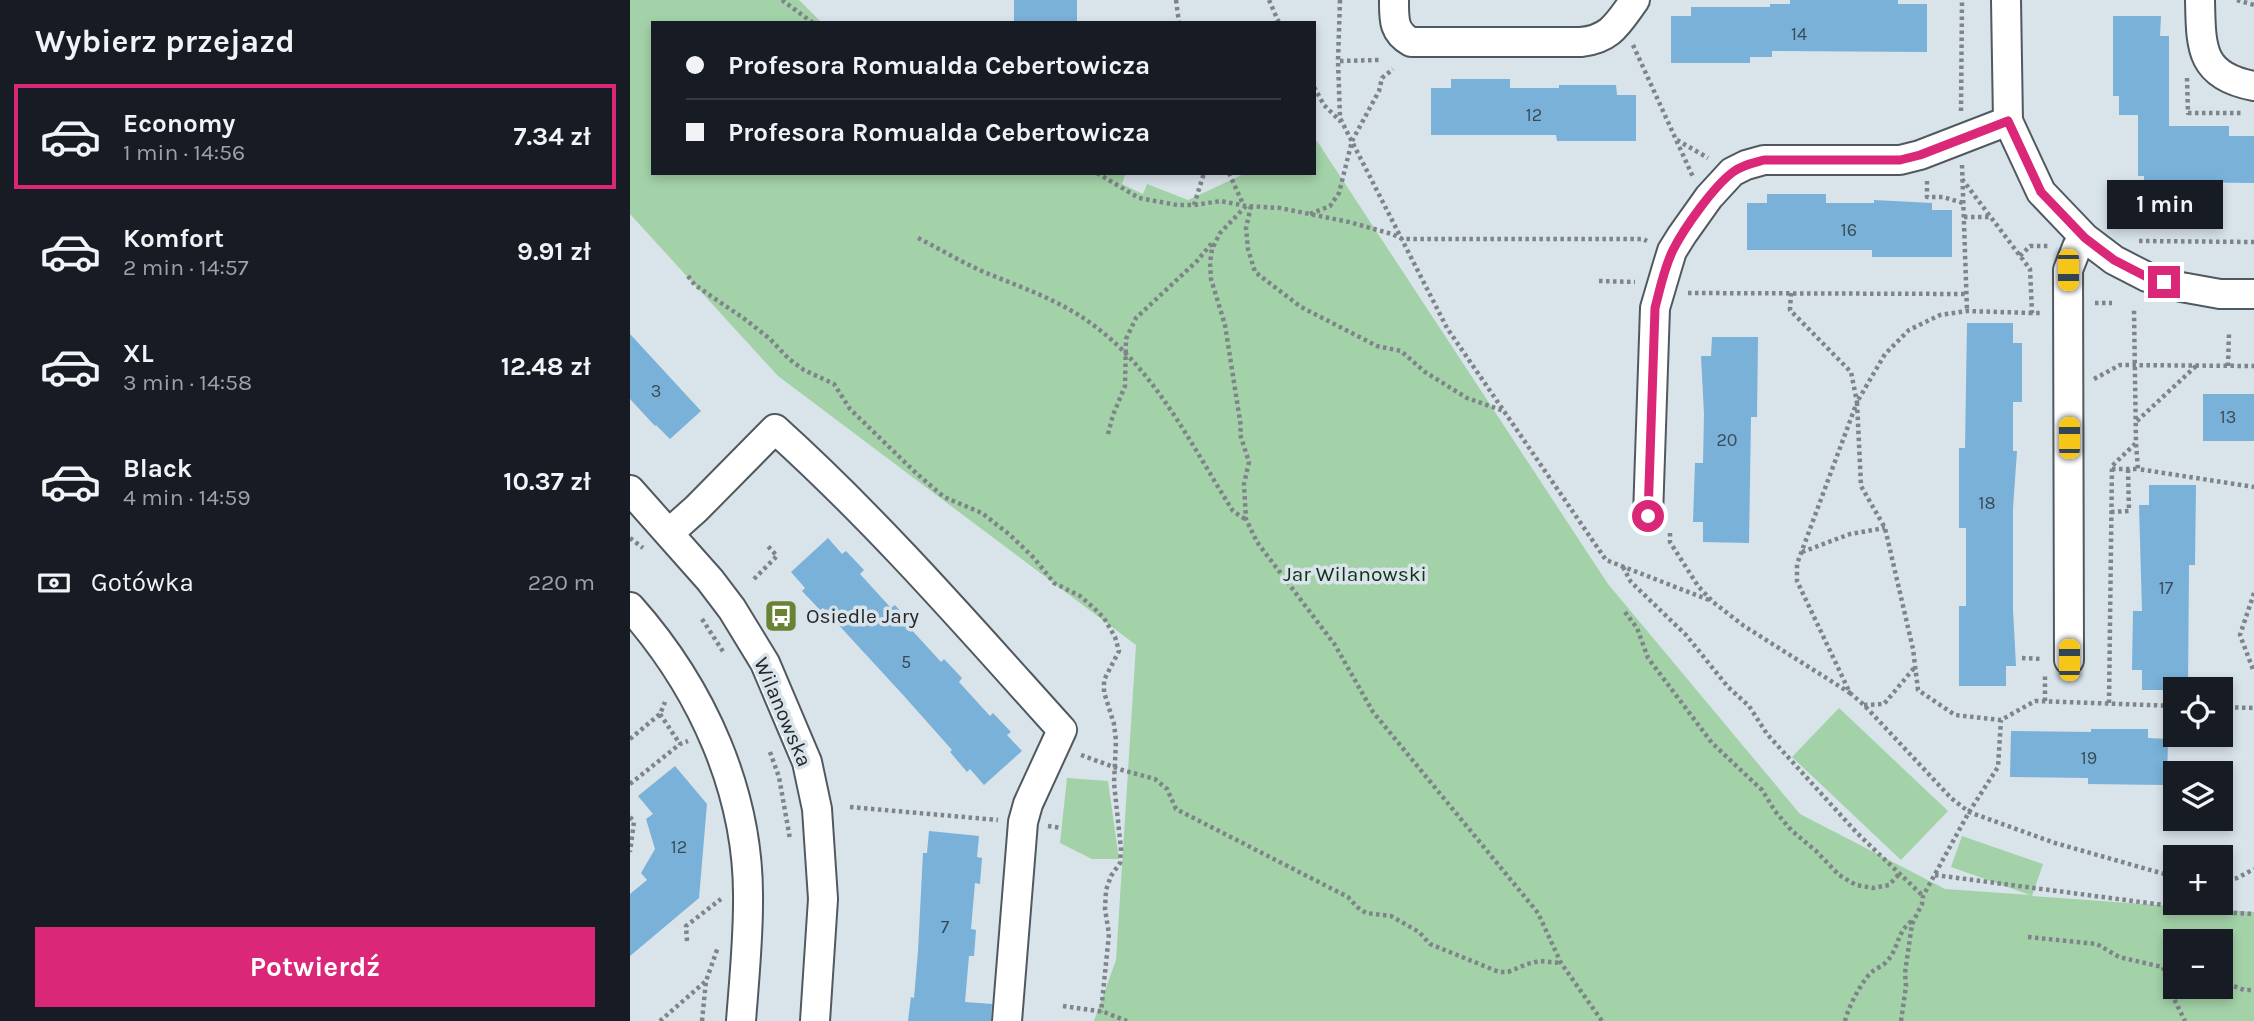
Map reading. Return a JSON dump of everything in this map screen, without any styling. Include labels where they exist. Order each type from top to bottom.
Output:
[{"type":"street","points":[[1394,0],[1397,30],[1411,42],[1597,40],[1610,31],[1635,0]]},
{"type":"street","points":[[2006,0],[2008,121],[2041,192],[2092,243],[2114,260],[2147,277],[2220,294],[2254,295]]},
{"type":"street","points":[[2200,0],[2202,43],[2216,72],[2237,83],[2254,86]]},
{"type":"street","points":[[1659,523],[1655,308],[1672,251],[1709,197],[1732,172],[1764,160],[1900,160],[1920,155],[1958,152],[2008,121]]},
{"type":"street","points":[[2069,660],[2068,270],[2077,247],[2092,243]]},
{"type":"street","points":[[668,533],[696,509],[775,429],[830,479],[878,529],[1062,730],[1028,804],[1023,822],[1007,1021]]},
{"type":"street","name":"Wilanowska","points":[[630,490],[732,608],[765,663],[807,762],[817,809],[823,899],[815,1021]]},
{"type":"street","points":[[630,607],[654,634],[700,708],[721,750],[737,800],[745,850],[748,902],[741,1021]]},
{"type":"path","points":[[782,0],[810,21]]},
{"type":"path","points":[[1175,0],[1180,21]]},
{"type":"path","points":[[1269,0],[1278,21]]},
{"type":"path","points":[[1340,0],[1340,118],[1447,328],[1606,560],[1713,602]]},
{"type":"path","points":[[1962,0],[1958,152],[1962,162],[1967,312]]},
{"type":"path","points":[[2237,0],[2254,5]]},
{"type":"path","points":[[1629,38],[1700,191],[1709,197]]},
{"type":"path","points":[[1340,61],[1379,60]]},
{"type":"path","points":[[1309,215],[1331,206],[1339,193],[1352,141],[1379,91],[1382,78],[1393,69]]},
{"type":"path","points":[[1316,91],[1324,106],[1343,124]]},
{"type":"path","points":[[1100,175],[1139,198],[1177,205],[1221,201],[1280,208],[1349,222],[1402,239],[1643,239],[1650,242]]},
{"type":"path","points":[[1194,205],[1203,175]]},
{"type":"path","points":[[1230,175],[1247,205],[1248,249],[1255,271],[1301,307],[1377,346],[1401,351],[1425,372],[1467,398],[1504,411]]},
{"type":"path","points":[[1962,179],[2030,269]]},
{"type":"path","points":[[1927,197],[1943,197],[1963,203]]},
{"type":"path","points":[[1108,434],[1125,386],[1128,355],[1126,339],[1136,318],[1197,261],[1247,205]]},
{"type":"path","points":[[1964,217],[1991,217]]},
{"type":"path","points":[[1217,237],[1212,249],[1211,279],[1225,325],[1238,403],[1240,434],[1250,462],[1244,484],[1246,519],[1257,542],[1335,645],[1373,712],[1538,913],[1561,963],[1602,1021]]},
{"type":"path","points":[[918,238],[982,271],[1052,299],[1090,322],[1128,355],[1172,412],[1233,511],[1246,519]]},
{"type":"path","points":[[2092,243],[2254,242]]},
{"type":"path","points":[[688,276],[695,285],[770,339],[789,359],[804,370],[834,384],[849,409],[916,473],[944,497],[982,513],[1010,535],[1034,558],[1054,583],[1080,596],[1104,618],[1115,637],[1119,651],[1104,680],[1104,692],[1114,724],[1116,741],[1114,783],[1121,849],[1120,863],[1106,890],[1105,909],[1110,934],[1101,1012]]},
{"type":"path","points":[[1599,281],[1646,283]]},
{"type":"path","points":[[1675,293],[1967,293]]},
{"type":"path","points":[[1791,293],[1790,310],[1851,372],[1857,402],[1861,486],[1885,528],[1916,666],[1918,690],[1955,715],[2001,720],[2035,701],[2163,705]]},
{"type":"path","points":[[2134,310],[2138,469]]},
{"type":"path","points":[[1850,693],[1797,581],[1797,564],[1857,402],[1885,354],[1909,330],[1940,316],[1967,312],[2032,313]]},
{"type":"path","points":[[2228,366],[2229,333]]},
{"type":"path","points":[[2068,382],[2092,381],[2120,365],[2254,366]]},
{"type":"path","points":[[2136,421],[2196,366]]},
{"type":"path","points":[[2109,703],[2112,466],[2136,443]]},
{"type":"path","points":[[2112,469],[2138,469],[2254,487]]},
{"type":"path","points":[[2111,512],[2129,511],[2128,469]]},
{"type":"path","points":[[1659,523],[1698,586],[1713,602],[1744,626],[1850,693],[1951,798],[1969,812],[2055,843],[2163,874]]},
{"type":"path","points":[[1802,552],[1850,534],[1885,528]]},
{"type":"path","points":[[754,579],[777,556],[767,545]]},
{"type":"path","points":[[1622,566],[1630,582],[1686,635],[1728,687],[1749,706],[1776,744],[1857,833],[1923,896]]},
{"type":"path","points":[[2254,593],[2240,635],[2254,672]]},
{"type":"path","points":[[1625,612],[1637,628],[1648,658],[1704,732],[1724,756],[1762,790],[1774,811],[1791,830],[1839,875],[1856,885],[1872,888],[1889,885],[1900,873]]},
{"type":"path","points":[[701,616],[729,661]]},
{"type":"path","points":[[1864,705],[1884,704],[1916,666]]},
{"type":"path","points":[[630,739],[660,714],[667,698]]},
{"type":"path","points":[[2233,707],[2254,708]]},
{"type":"path","points":[[660,714],[680,744]]},
{"type":"path","points":[[1901,1021],[1913,920],[1922,904],[1923,896],[1969,812],[1998,766],[2001,720]]},
{"type":"path","points":[[630,783],[680,744],[689,741],[699,744]]},
{"type":"path","points":[[1054,746],[1155,779],[1167,789],[1176,809],[1348,897],[1366,913],[1391,916],[1419,932],[1430,944],[1465,959],[1499,972],[1508,972],[1540,961],[1561,963]]},
{"type":"path","points":[[770,751],[779,777],[791,842]]},
{"type":"path","points":[[850,807],[1023,822],[1061,828]]},
{"type":"path","points":[[630,817],[634,822],[630,852]]},
{"type":"path","points":[[2233,879],[2254,869]]},
{"type":"path","points":[[1935,875],[2217,912],[2254,914]]},
{"type":"path","points":[[687,941],[686,926],[730,893]]},
{"type":"path","points":[[1845,1021],[1847,1012],[1870,973],[1886,962],[1898,943],[1902,928],[1913,920]]},
{"type":"path","points":[[2028,937],[2097,944],[2119,957],[2163,967]]},
{"type":"path","points":[[702,1021],[706,981],[720,942]]},
{"type":"path","points":[[660,1021],[706,981]]},
{"type":"path","points":[[2233,986],[2254,990]]},
{"type":"path","points":[[2174,999],[2185,1021]]},
{"type":"path","points":[[1063,1006],[1101,1012],[1127,1021]]},
{"type":"green space","name":"Jar Wilanowski","points":[[630,0],[799,0],[820,21],[651,21],[651,175],[1125,175],[1122,184],[1143,194],[1147,184],[1188,200],[1242,175],[1316,175],[1317,141],[1608,584],[1800,814],[1945,889],[2030,895],[1951,867],[1962,836],[2043,864],[2032,896],[2163,905],[2163,915],[2233,915],[2233,910],[2254,912],[2254,1021],[1094,1021],[1116,960],[1136,645],[778,376],[630,214]]},
{"type":"green space","points":[[1839,708],[1948,811],[1901,860],[1792,757]]},
{"type":"green space","points":[[1067,778],[1108,781],[1119,859],[1092,859],[1060,843]]},
{"type":"building","points":[[1014,0],[1077,0],[1077,21],[1014,21]]},
{"type":"building","points":[[1790,0],[1898,0],[1898,4],[1927,4],[1927,52],[1772,51],[1772,57],[1750,57],[1750,63],[1671,63],[1671,16],[1691,16],[1691,7],[1770,7],[1770,4],[1790,4]]},
{"type":"building","points":[[2113,16],[2161,16],[2160,36],[2169,36],[2169,126],[2229,126],[2229,136],[2254,136],[2254,183],[2166,182],[2166,196],[2144,195],[2144,176],[2138,176],[2138,115],[2119,115],[2119,96],[2113,96]]},
{"type":"building","points":[[1451,79],[1510,79],[1510,88],[1616,85],[1617,95],[1636,95],[1636,141],[1557,141],[1556,135],[1431,135],[1431,88],[1451,88]]},
{"type":"building","points":[[1767,194],[1826,194],[1826,203],[1874,203],[1874,200],[1932,203],[1932,210],[1952,210],[1952,257],[1872,257],[1872,250],[1747,250],[1747,203],[1767,203]]},
{"type":"building","points":[[1967,323],[2013,323],[2013,343],[2022,343],[2022,402],[2013,402],[2013,451],[2017,451],[2013,508],[2016,666],[2006,666],[2006,686],[1959,686],[1959,606],[1966,606],[1966,528],[1959,528],[1959,448],[1965,448]]},
{"type":"building","points":[[630,334],[701,411],[670,439],[630,399]]},
{"type":"building","points":[[1712,337],[1758,337],[1757,417],[1751,417],[1749,543],[1703,542],[1703,522],[1693,522],[1695,463],[1703,463],[1701,356],[1711,356]]},
{"type":"building","points":[[2203,394],[2254,394],[2254,441],[2203,441]]},
{"type":"building","points":[[2149,485],[2196,485],[2195,565],[2189,565],[2188,677],[2163,677],[2163,690],[2142,690],[2142,670],[2132,670],[2133,611],[2142,611],[2139,505],[2149,505]]},
{"type":"building","points":[[828,538],[842,554],[846,551],[864,570],[860,574],[891,608],[895,605],[912,624],[909,627],[941,662],[944,659],[962,678],[959,682],[990,716],[993,713],[1011,732],[1007,735],[1022,751],[984,785],[970,769],[967,772],[950,752],[952,750],[823,608],[820,610],[802,591],[805,588],[791,572]]},
{"type":"building","points":[[2091,729],[2148,729],[2148,738],[2163,739],[2163,747],[2168,747],[2168,761],[2163,761],[2163,785],[2088,784],[2088,778],[2010,777],[2011,731],[2091,732]]},
{"type":"building","points":[[675,766],[707,804],[699,898],[630,956],[630,894],[647,880],[641,873],[655,849],[646,819],[653,814],[638,796]]},
{"type":"building","points":[[929,831],[979,836],[977,857],[982,858],[980,884],[975,883],[971,929],[976,930],[974,956],[969,956],[965,1002],[992,1004],[991,1021],[908,1021],[911,997],[914,998],[923,853],[927,853]]},
{"type":"place","name":"Osiedle Jary","points":[[781,616]]},
{"type":"route","points":[[1648,516],[1655,308],[1660,288],[1672,251],[1682,235],[1709,197],[1732,172],[1746,165],[1764,160],[1900,160],[2008,121],[2041,192],[2085,238],[2114,260],[2147,277],[2164,282]]}]
